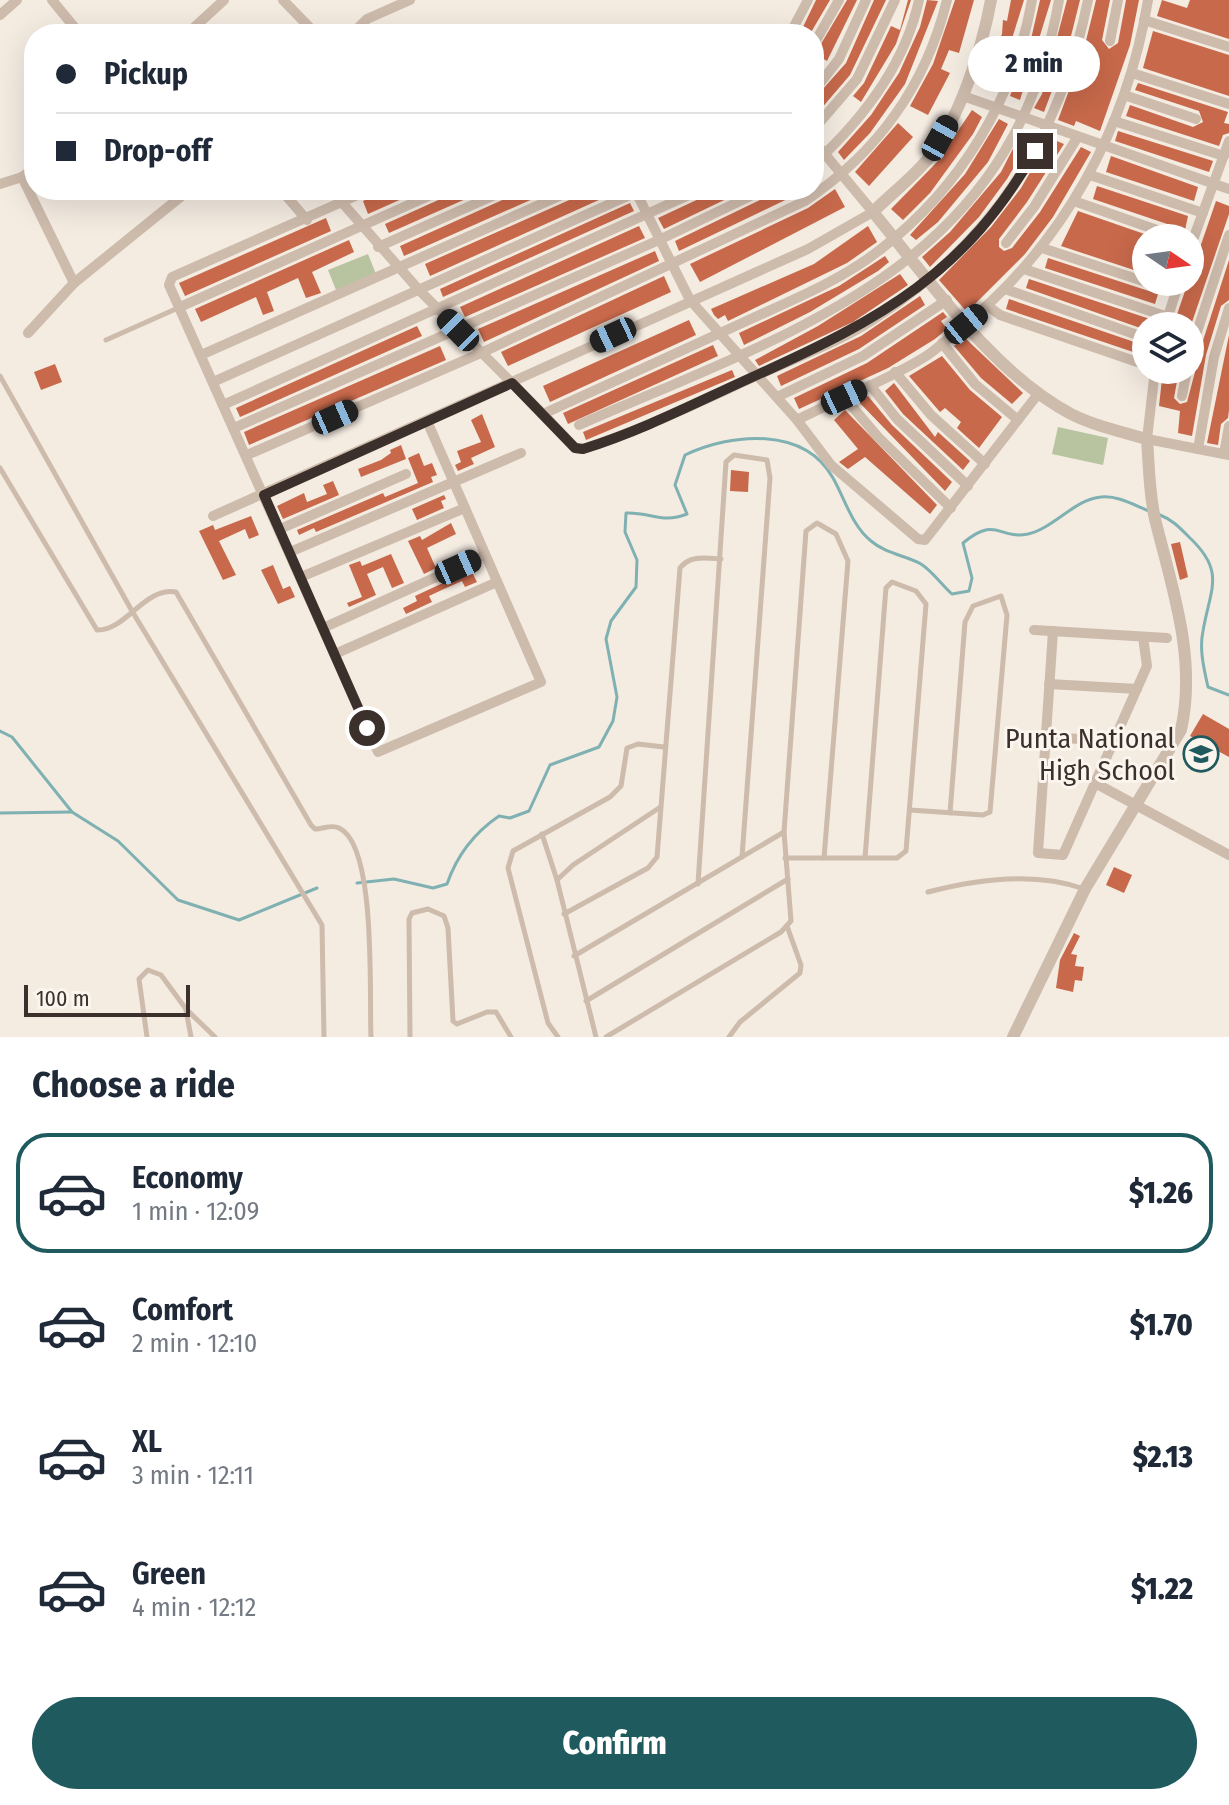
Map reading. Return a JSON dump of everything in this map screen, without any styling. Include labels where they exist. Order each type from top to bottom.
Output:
[{"type":"street","points":[[0,15],[17,0]]},
{"type":"street","points":[[52,0],[72,24]]},
{"type":"street","points":[[198,24],[224,0]]},
{"type":"street","points":[[283,0],[306,24]]},
{"type":"street","points":[[362,24],[410,0]]},
{"type":"street","points":[[795,24],[808,0]]},
{"type":"street","points":[[824,26],[839,0]]},
{"type":"street","points":[[824,78],[839,59],[866,0]]},
{"type":"street","points":[[824,117],[857,79],[895,0]]},
{"type":"street","points":[[919,0],[892,73],[825,154],[993,357],[1038,394],[1072,414],[1147,439],[1226,454],[1229,426]]},
{"type":"street","points":[[824,188],[843,176],[896,118],[933,46],[947,0]]},
{"type":"street","points":[[213,516],[808,249],[873,212],[928,159],[963,96],[984,39],[991,0]]},
{"type":"street","points":[[543,414],[831,281],[894,238],[961,168],[998,109],[1016,64],[1032,0]]},
{"type":"street","points":[[579,425],[834,310],[913,258],[957,216],[994,170],[1023,118],[1047,54],[1059,0]]},
{"type":"street","points":[[342,202],[378,247],[437,309],[570,445],[583,449],[679,413],[757,375],[818,350],[871,321],[929,279],[992,216],[1049,127],[1074,60],[1088,0]]},
{"type":"street","points":[[1110,41],[1118,0]]},
{"type":"street","points":[[797,420],[924,357],[988,306],[1042,248],[1090,175],[1103,147],[1132,73],[1148,0]]},
{"type":"street","points":[[1144,20],[1229,47]]},
{"type":"street","points":[[1132,73],[1229,104]]},
{"type":"street","points":[[1124,95],[1196,119]]},
{"type":"street","points":[[963,96],[1229,189]]},
{"type":"street","points":[[1114,121],[1224,156]]},
{"type":"street","points":[[1006,243],[1034,207],[1077,138]]},
{"type":"street","points":[[1199,224],[1229,141]]},
{"type":"street","points":[[1090,175],[1203,213]]},
{"type":"street","points":[[0,184],[22,177],[24,181]]},
{"type":"street","points":[[33,200],[74,283]]},
{"type":"street","points":[[28,333],[74,283],[177,200]]},
{"type":"street","points":[[290,200],[307,220]]},
{"type":"street","points":[[346,200],[172,277],[169,285],[378,752],[541,682],[427,421]]},
{"type":"street","points":[[180,307],[420,200]]},
{"type":"street","points":[[378,247],[484,200]]},
{"type":"street","points":[[201,355],[551,200]]},
{"type":"street","points":[[213,382],[617,200]]},
{"type":"street","points":[[640,200],[690,300],[797,420],[831,465],[918,539],[925,540],[1038,394]]},
{"type":"street","points":[[223,405],[680,200]]},
{"type":"street","points":[[234,428],[659,240],[742,200]]},
{"type":"street","points":[[247,455],[481,353],[779,215],[804,200]]},
{"type":"street","points":[[1074,201],[1140,224]]},
{"type":"street","points":[[1204,312],[1229,235]]},
{"type":"street","points":[[1042,248],[1132,277]]},
{"type":"street","points":[[1024,269],[1141,312]]},
{"type":"street","points":[[1005,289],[1132,333]]},
{"type":"street","points":[[777,397],[875,349],[947,300]]},
{"type":"street","points":[[988,306],[1013,320],[1132,360]]},
{"type":"street","points":[[1198,449],[1214,357],[1229,308]]},
{"type":"street","points":[[942,343],[975,384],[1018,420]]},
{"type":"street","points":[[895,372],[931,415],[985,464]]},
{"type":"street","points":[[1013,1037],[1085,889],[1181,730],[1187,703],[1179,603],[1154,512],[1147,439],[1153,384]]},
{"type":"street","points":[[1182,396],[1184,384]]},
{"type":"street","points":[[870,385],[897,419],[968,486]]},
{"type":"street","points":[[844,397],[878,437],[951,508]]},
{"type":"street","points":[[290,552],[521,453]]},
{"type":"street","points":[[280,529],[406,474]]},
{"type":"street","points":[[301,577],[465,508]]},
{"type":"street","points":[[323,628],[485,555]]},
{"type":"street","points":[[335,654],[497,582]]},
{"type":"street","points":[[1034,630],[1167,638]]},
{"type":"street","points":[[1053,631],[1038,853],[1063,855],[1147,666],[1143,637]]},
{"type":"street","points":[[1049,684],[1137,689]]},
{"type":"street","points":[[1046,737],[1114,741]]},
{"type":"street","points":[[1095,783],[1229,855]]},
{"type":"lane","points":[[106,340],[180,307]]},
{"type":"lane","points":[[0,376],[132,611],[322,925],[324,1037]]},
{"type":"lane","points":[[698,884],[726,462],[734,455],[767,460],[770,478],[742,857]]},
{"type":"lane","points":[[0,468],[97,630],[102,631],[155,594],[176,592],[311,825],[315,829],[334,826],[343,829],[364,865],[371,1037]]},
{"type":"lane","points":[[606,1037],[787,926],[791,915],[784,832],[806,531],[817,523],[836,534],[844,546],[848,561],[824,858]]},
{"type":"lane","points":[[564,914],[648,868],[657,857],[680,568],[685,561],[700,557],[721,559]]},
{"type":"lane","points":[[785,858],[865,858],[902,856],[908,844],[926,604],[916,591],[892,582],[886,588],[865,858]]},
{"type":"lane","points":[[910,810],[950,813],[983,815],[991,809],[1007,615],[1001,596],[973,606],[965,622],[950,813]]},
{"type":"lane","points":[[558,1037],[548,1023],[508,868],[513,851],[610,797],[621,786],[627,748],[638,744],[665,747]]},
{"type":"lane","points":[[557,880],[573,865],[659,808]]},
{"type":"lane","points":[[574,956],[784,832]]},
{"type":"lane","points":[[542,834],[557,880],[596,1037]]},
{"type":"lane","points":[[586,1001],[788,879]]},
{"type":"lane","points":[[928,892],[974,880],[1056,881],[1085,889]]},
{"type":"lane","points":[[410,1037],[409,919],[412,913],[428,909],[444,916],[448,928],[453,1021],[457,1024],[487,1012],[496,1012],[511,1037]]},
{"type":"lane","points":[[729,1037],[740,1022],[800,973],[801,965],[787,926]]},
{"type":"lane","points":[[147,1037],[139,979],[144,972],[161,975],[186,1009],[215,1037]]},
{"type":"lane","points":[[186,1009],[191,1037]]},
{"type":"green space","points":[[368,254],[376,274],[336,290],[328,270]]},
{"type":"green space","points":[[1058,427],[1108,438],[1103,465],[1052,454]]},
{"type":"building","points":[[816,0],[830,0],[816,24],[804,24]]},
{"type":"building","points":[[847,0],[857,0],[827,61],[824,59],[824,39]]},
{"type":"building","points":[[874,0],[886,0],[850,75],[824,105],[824,88],[846,63]]},
{"type":"building","points":[[908,0],[911,0],[896,44],[861,102],[853,96],[864,83],[891,26],[900,30]]},
{"type":"building","points":[[927,0],[938,1],[905,84],[870,133],[844,160],[838,152],[871,115],[899,73],[920,27]]},
{"type":"building","points":[[955,0],[974,0],[959,53],[949,50],[941,69],[950,73],[928,115],[910,106],[933,64]]},
{"type":"building","points":[[1011,0],[1024,0],[997,87],[983,80],[1002,34],[1003,20],[1007,21]]},
{"type":"building","points":[[1040,0],[1051,0],[1020,100],[1010,96],[1031,39]]},
{"type":"building","points":[[1067,0],[1080,0],[1068,48],[1044,112],[1034,108],[1042,94]]},
{"type":"building","points":[[1096,0],[1110,0],[1102,40],[1109,49],[1118,43],[1126,0],[1139,0],[1130,45],[1100,131],[1076,121],[1074,126],[1058,120],[1083,53]]},
{"type":"building","points":[[1162,0],[1187,8],[1190,0],[1229,0],[1229,39],[1157,16]]},
{"type":"building","points":[[1153,31],[1229,55],[1229,96],[1143,68]]},
{"type":"building","points":[[1138,83],[1228,112],[1224,123],[1229,124],[1229,133],[1223,135],[1219,146],[1126,116],[1130,105],[1193,127],[1203,122],[1199,111],[1135,90]]},
{"type":"building","points":[[972,110],[982,117],[973,134],[930,193],[903,220],[891,209],[937,162]]},
{"type":"building","points":[[999,119],[1008,124],[988,162],[938,222],[916,240],[910,235],[965,174]]},
{"type":"building","points":[[898,123],[913,137],[869,186],[855,172]]},
{"type":"building","points":[[1022,131],[1032,137],[1007,179],[979,217],[930,267],[922,257],[950,232],[1001,172]]},
{"type":"building","points":[[1118,131],[1213,161],[1209,172],[1115,141]]},
{"type":"building","points":[[1050,138],[1064,144],[999,239],[999,247],[1004,251],[1012,248],[1040,212],[1081,147],[1091,152],[1053,217],[1025,254],[967,312],[939,280],[991,227],[1021,188]]},
{"type":"building","points":[[1111,156],[1198,187],[1194,201],[1106,172]]},
{"type":"building","points":[[1097,186],[1188,216],[1186,224],[1167,224],[1093,199]]},
{"type":"building","points":[[835,189],[845,207],[700,282],[690,264],[824,200]]},
{"type":"building","points":[[365,200],[400,200],[368,214]]},
{"type":"building","points":[[438,200],[463,200],[389,233],[385,224]]},
{"type":"building","points":[[502,200],[530,200],[404,256],[400,246]]},
{"type":"building","points":[[569,200],[599,200],[430,276],[425,264]]},
{"type":"building","points":[[697,200],[724,200],[664,229],[658,218]]},
{"type":"building","points":[[760,200],[785,200],[679,251],[675,241]]},
{"type":"building","points":[[1216,201],[1229,206],[1204,287],[1204,236]]},
{"type":"building","points":[[630,203],[634,211],[443,297],[440,289]]},
{"type":"building","points":[[1078,211],[1132,230],[1132,269],[1061,246]]},
{"type":"building","points":[[326,218],[331,231],[185,296],[179,283]]},
{"type":"building","points":[[639,226],[645,238],[465,317],[460,307]]},
{"type":"building","points":[[868,226],[877,242],[847,263],[728,321],[725,315],[718,319],[714,315],[711,309],[814,264]]},
{"type":"building","points":[[349,240],[354,252],[312,272],[321,293],[306,298],[298,278],[267,292],[274,311],[263,315],[256,297],[201,322],[195,309]]},
{"type":"building","points":[[655,251],[659,261],[484,342],[478,329]]},
{"type":"building","points":[[885,256],[889,262],[878,271],[810,312],[744,345],[739,333],[839,286]]},
{"type":"building","points":[[1048,258],[1132,285],[1132,296],[1157,296],[1155,304],[1045,268]]},
{"type":"building","points":[[1229,260],[1229,300],[1221,306],[1204,367],[1204,337]]},
{"type":"building","points":[[900,274],[908,285],[853,322],[759,366],[755,360],[818,326]]},
{"type":"building","points":[[664,276],[671,292],[508,366],[501,352]]},
{"type":"building","points":[[1029,279],[1132,313],[1132,325],[1026,288]]},
{"type":"building","points":[[920,296],[925,305],[859,349],[781,386],[777,376],[861,336]]},
{"type":"building","points":[[1183,296],[1201,296],[1195,312],[1178,312]]},
{"type":"building","points":[[1009,299],[1132,341],[1132,352],[1006,309]]},
{"type":"building","points":[[943,312],[947,317],[941,321],[947,329],[935,339],[888,368],[799,409],[794,398],[867,363]]},
{"type":"building","points":[[689,320],[696,335],[550,402],[543,386]]},
{"type":"building","points":[[417,326],[422,336],[240,417],[236,408]]},
{"type":"building","points":[[1229,335],[1229,410],[1228,418],[1221,424],[1218,445],[1207,443]]},
{"type":"building","points":[[964,337],[1023,393],[1012,404],[981,378],[954,346]]},
{"type":"building","points":[[713,345],[718,356],[568,424],[563,413]]},
{"type":"building","points":[[440,346],[446,360],[249,445],[244,432]]},
{"type":"building","points":[[942,356],[970,390],[1002,417],[979,448],[957,428],[961,422],[945,408],[940,412],[909,376]]},
{"type":"building","points":[[55,364],[62,382],[41,390],[34,372]]},
{"type":"building","points":[[732,370],[735,377],[586,440],[583,432]]},
{"type":"building","points":[[894,383],[935,437],[938,432],[970,461],[963,470],[903,414],[885,391]]},
{"type":"building","points":[[1161,384],[1176,384],[1174,398],[1180,404],[1187,402],[1192,384],[1201,384],[1192,436],[1178,433],[1180,411],[1159,406]]},
{"type":"building","points":[[868,396],[892,425],[952,482],[945,491],[857,400]]},
{"type":"building","points":[[845,410],[937,505],[930,514],[865,457],[848,469],[839,462],[858,449],[834,420]]},
{"type":"building","points":[[482,414],[495,447],[471,458],[474,464],[458,471],[455,465],[461,462],[457,451],[481,442],[471,420]]},
{"type":"building","points":[[401,445],[406,459],[361,477],[358,469],[381,460],[391,453],[390,450]]},
{"type":"building","points":[[419,453],[424,466],[432,463],[437,475],[431,477],[433,482],[316,532],[314,528],[299,535],[297,530],[383,493],[385,497],[418,483],[408,458]]},
{"type":"building","points":[[731,470],[749,472],[748,492],[730,491]]},
{"type":"building","points":[[333,481],[339,495],[283,519],[277,506],[304,493],[307,502],[327,494],[323,485]]},
{"type":"building","points":[[444,495],[446,499],[441,501],[444,508],[417,520],[412,509]]},
{"type":"building","points":[[251,516],[259,535],[249,539],[245,529],[219,541],[236,575],[223,580],[199,531],[213,525],[215,530]]},
{"type":"building","points":[[451,523],[456,534],[427,548],[436,568],[424,574],[408,541],[420,536],[422,540]]},
{"type":"building","points":[[1180,542],[1188,577],[1180,580],[1171,544]]},
{"type":"building","points":[[391,554],[404,583],[392,588],[383,567],[367,574],[376,595],[349,607],[347,603],[362,597],[349,565],[360,561],[362,566]]},
{"type":"building","points":[[273,565],[283,589],[290,586],[295,597],[278,604],[261,570]]},
{"type":"building","points":[[471,570],[477,582],[465,587],[462,581],[444,589],[429,596],[432,602],[406,614],[403,608],[417,601],[415,596]]},
{"type":"building","points":[[1203,714],[1229,729],[1229,757],[1190,736]]},
{"type":"building","points":[[1114,867],[1132,875],[1124,893],[1106,885]]},
{"type":"building","points":[[1074,933],[1080,936],[1071,954],[1077,955],[1075,966],[1084,967],[1082,981],[1075,980],[1073,992],[1056,988],[1060,960]]},
{"type":"waterway","points":[[357,883],[394,879],[433,888],[447,884],[461,854],[482,830],[499,816],[510,818],[529,811],[550,765],[599,747],[613,721],[617,697],[606,639],[611,621],[636,587],[637,560],[625,532],[626,513],[663,518],[687,514],[675,485],[685,455],[723,442],[744,439],[786,442],[804,449],[820,461],[833,478],[864,535],[883,549],[921,564],[952,594],[969,591],[972,578],[963,543],[983,531],[991,529],[1010,534],[1028,534],[1047,526],[1082,503],[1101,497],[1119,499],[1149,511]]},
{"type":"waterway","points":[[1160,515],[1180,528],[1201,550],[1212,571],[1202,659],[1208,687],[1229,695]]},
{"type":"waterway","points":[[0,731],[12,737],[72,812],[118,841],[178,900],[239,920],[317,888]]},
{"type":"waterway","points":[[0,813],[72,812]]},
{"type":"place","name":"Punta National High School","points":[[1201,754]]},
{"type":"route","points":[[367,728],[264,495],[512,383],[575,448],[583,449],[632,433],[679,413],[757,375],[818,350],[871,321],[929,279],[992,216],[1035,151]]}]
